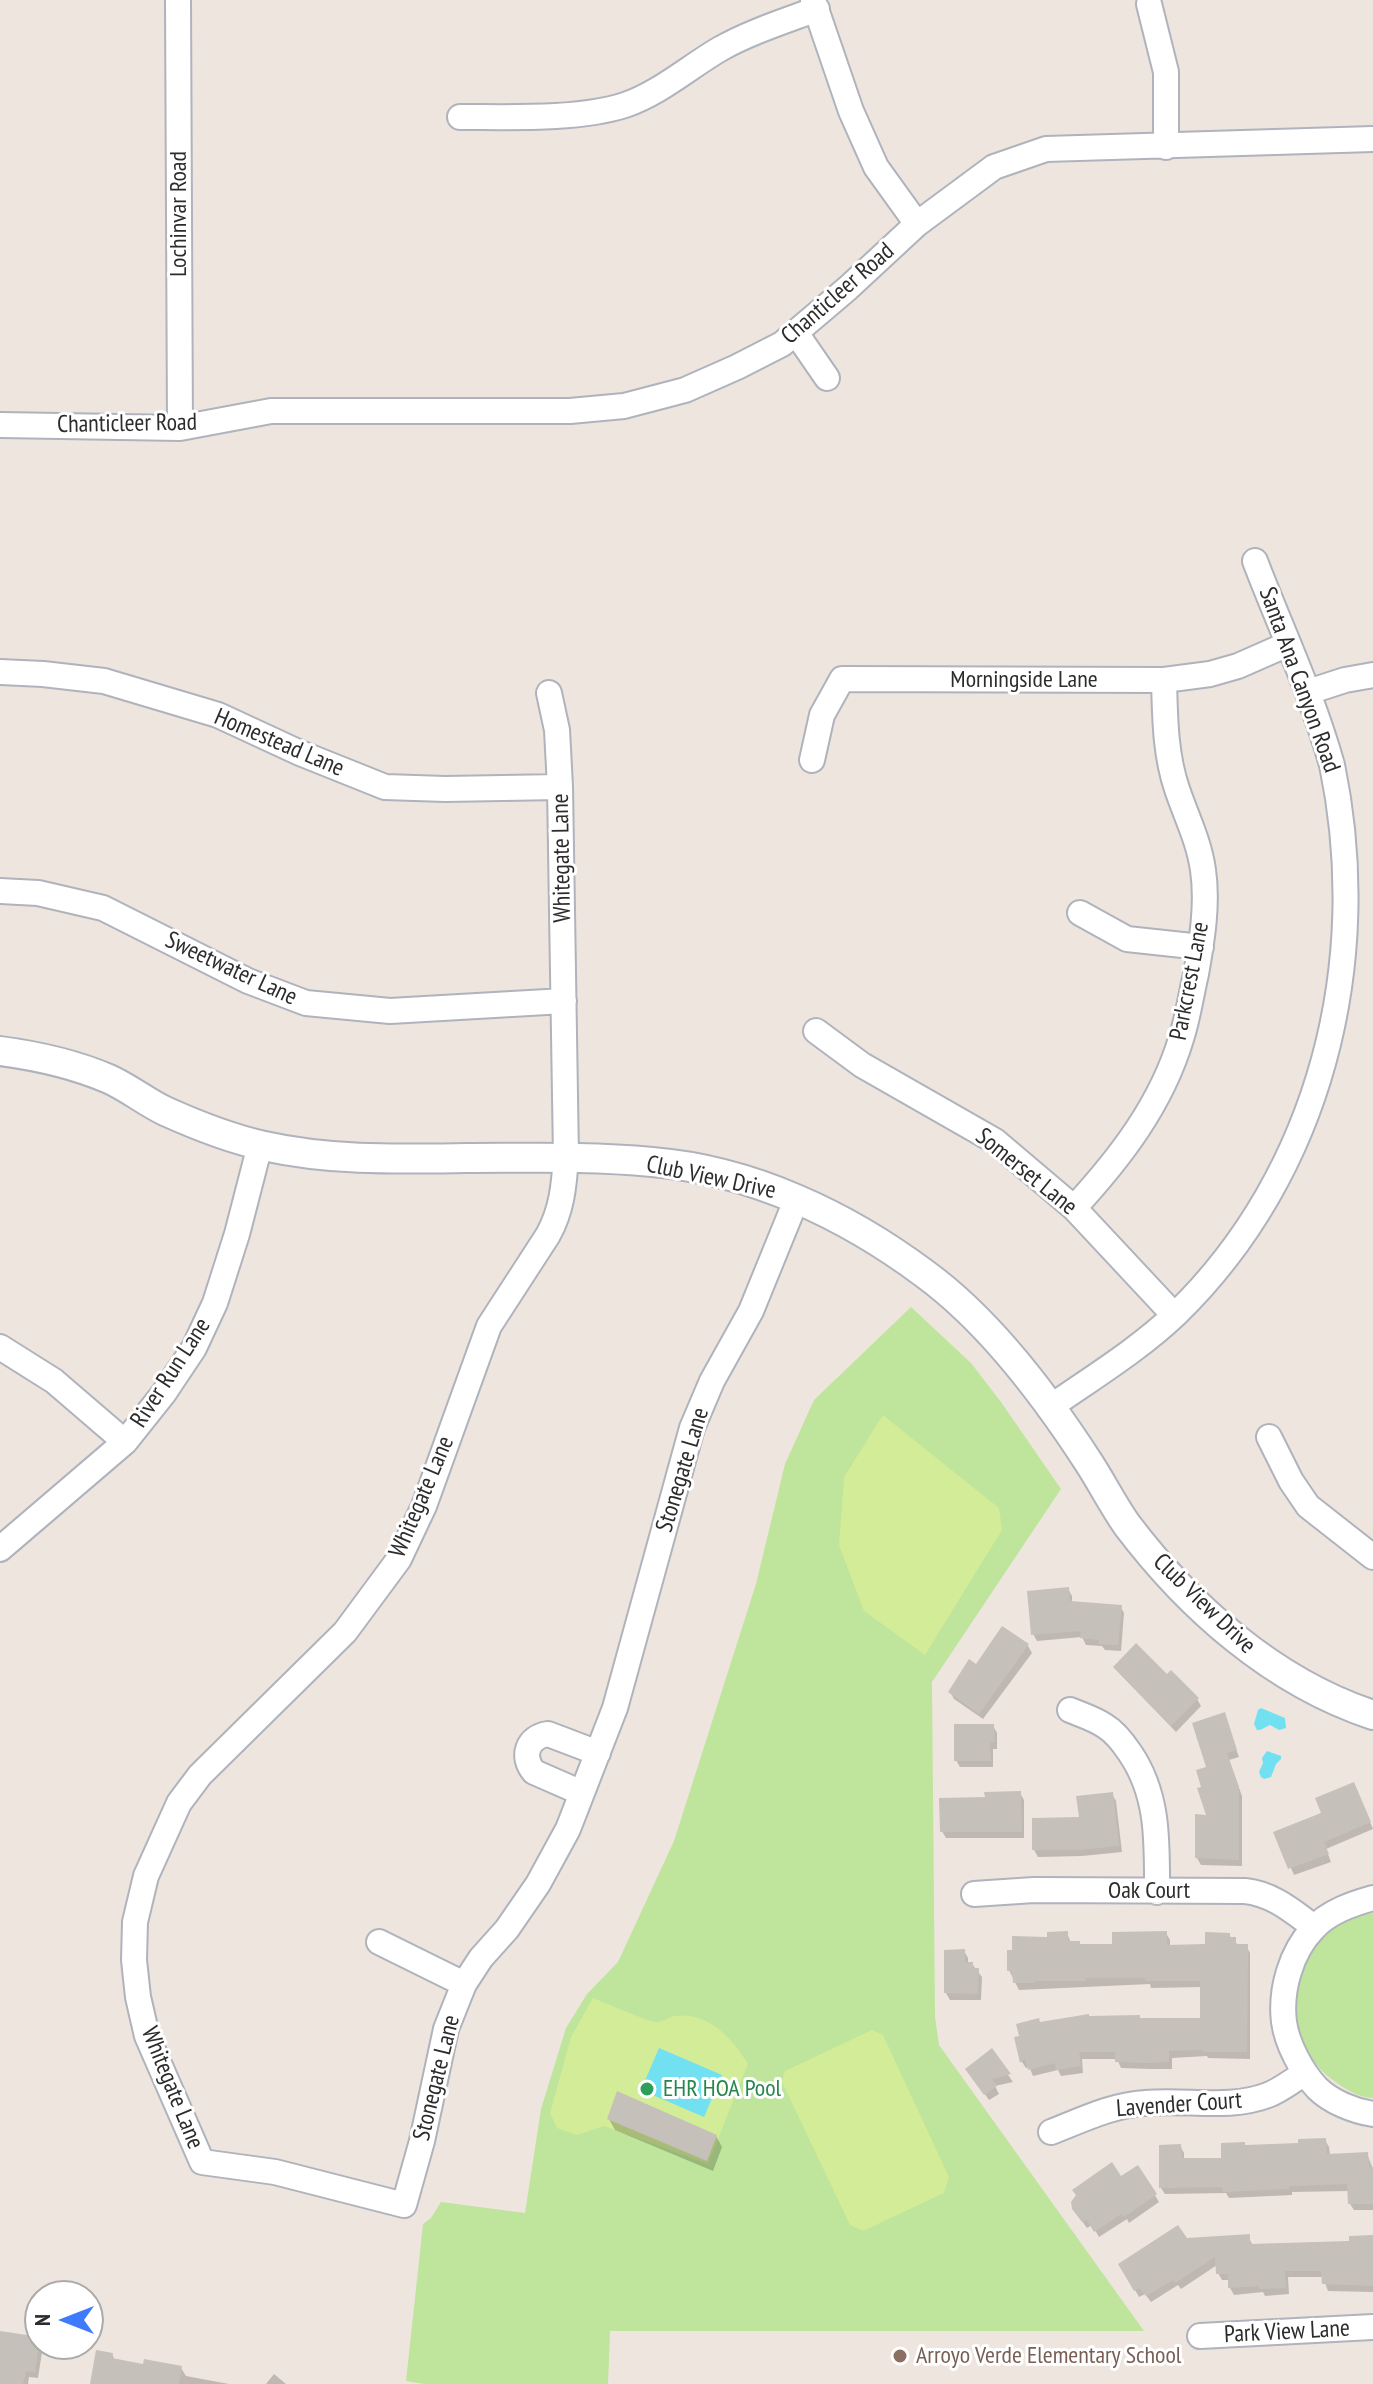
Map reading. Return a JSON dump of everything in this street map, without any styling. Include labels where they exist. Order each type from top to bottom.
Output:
[{"type":"street","name":"Lochinvar Road","points":[[178,0],[180,428]]},
{"type":"street","points":[[460,117],[580,113],[625,105],[666,85],[721,48],[815,4],[851,111],[876,167],[917,224]]},
{"type":"street","points":[[1149,4],[1166,72],[1166,147]]},
{"type":"street","name":"Chanticleer Road","points":[[0,425],[180,428],[271,411],[570,411],[624,406],[685,390],[782,344],[917,224],[994,167],[1046,149],[1373,139]]},
{"type":"street","points":[[796,333],[827,378]]},
{"type":"street","name":"Santa Ana Canyon Road","points":[[1049,1408],[1114,1364],[1174,1315],[1222,1264],[1264,1204],[1296,1147],[1325,1079],[1351,952],[1348,843],[1332,766],[1308,692],[1255,561]]},
{"type":"street","name":"Morningside Lane","points":[[812,760],[822,715],[842,679],[1164,680],[1210,674],[1238,666],[1288,644]]},
{"type":"street","name":"Homestead Lane","points":[[0,672],[104,681],[218,715],[300,753],[385,787],[560,787]]},
{"type":"street","points":[[1308,692],[1373,675]]},
{"type":"street","name":"Parkcrest Lane","points":[[1074,1208],[1135,1136],[1152,1107],[1181,1041],[1201,947],[1203,872],[1196,838],[1176,788],[1170,763],[1164,680]]},
{"type":"street","name":"Whitegate Lane","points":[[404,2205],[275,2172],[202,2162],[147,2036],[134,1960],[135,1922],[146,1876],[179,1803],[200,1775],[345,1632],[399,1559],[424,1506],[489,1326],[557,1219],[566,1157],[564,1001],[560,787],[557,730],[549,693]]},
{"type":"street","name":"Sweetwater Lane","points":[[0,891],[38,893],[103,908],[248,981],[306,1003],[390,1011],[564,1001]]},
{"type":"street","points":[[1080,913],[1127,939],[1201,947]]},
{"type":"street","name":"Somerset Lane","points":[[816,1031],[862,1065],[995,1141],[1074,1208],[1174,1315]]},
{"type":"street","name":"Club View Drive","points":[[0,1051],[73,1065],[114,1082],[164,1111],[260,1145],[316,1156],[373,1159],[566,1157],[654,1162],[743,1180],[797,1198],[871,1237],[928,1275],[999,1342],[1087,1460],[1124,1521],[1154,1559],[1224,1630],[1262,1659],[1315,1689],[1373,1715]]},
{"type":"street","name":"River Run Lane","points":[[0,1549],[125,1442],[164,1393],[194,1348],[215,1303],[260,1145]]},
{"type":"street","name":"Stonegate Lane","points":[[404,2205],[422,2141],[446,2029],[464,1984],[538,1884],[568,1829],[623,1682],[692,1428],[712,1381],[751,1311],[797,1198]]},
{"type":"street","points":[[0,1347],[54,1381],[125,1442]]},
{"type":"street","points":[[1269,1437],[1291,1481],[1308,1506],[1373,1557]]},
{"type":"street","points":[[1070,1710],[1107,1726],[1142,1771],[1154,1807],[1157,1892]]},
{"type":"street","points":[[582,1793],[534,1772],[529,1766],[528,1746],[539,1735],[548,1734],[598,1753]]},
{"type":"street","name":"Oak Court","points":[[974,1894],[1034,1890],[1245,1891],[1261,1893],[1281,1902],[1314,1927]]},
{"type":"street","points":[[1373,1898],[1343,1908],[1314,1927],[1299,1947],[1290,1968],[1284,1996],[1284,2023],[1305,2073],[1319,2090],[1339,2103],[1373,2114]]},
{"type":"street","points":[[379,1942],[464,1984]]},
{"type":"street","name":"Lavender Court","points":[[1051,2132],[1107,2109],[1146,2103],[1246,2101],[1270,2094],[1305,2073]]},
{"type":"street","name":"Park View Lane","points":[[1200,2336],[1373,2327]]},
{"type":"green space","points":[[911,1307],[971,1363],[1061,1489],[932,1682],[935,2017],[939,2045],[1144,2331],[610,2331],[608,2384],[424,2384],[406,2381],[423,2224],[441,2202],[525,2213],[541,2109],[566,2028],[587,1994],[618,1962],[674,1841],[756,1584],[785,1464],[814,1400]]},
{"type":"green space","points":[[883,1415],[999,1508],[1002,1530],[925,1655],[864,1611],[839,1545],[844,1477]]},
{"type":"green space","points":[[1373,1913],[1373,2098],[1368,2098],[1343,2087],[1316,2064],[1304,2043],[1297,2019],[1296,1995],[1301,1971],[1327,1931],[1349,1918]]},
{"type":"green space","name":"EHR HOA Pool","points":[[593,1998],[652,2021],[659,2022],[675,2016],[698,2018],[718,2028],[742,2054],[748,2064],[708,2164],[604,2126],[577,2135],[557,2128],[550,2113],[571,2037]]},
{"type":"green space","points":[[872,2030],[883,2035],[949,2177],[944,2193],[863,2231],[850,2225],[782,2082],[785,2071]]},
{"type":"water","points":[[1261,1708],[1285,1718],[1286,1728],[1279,1730],[1270,1725],[1257,1730],[1254,1724]]},
{"type":"water","points":[[1267,1751],[1281,1756],[1281,1759],[1271,1777],[1264,1779],[1259,1772]]},
{"type":"water","points":[[659,2048],[722,2075],[704,2117],[641,2090]]},
{"type":"building","points":[[1069,1587],[1070,1601],[1122,1605],[1118,1645],[1099,1644],[1099,1640],[1080,1638],[1081,1631],[1031,1635],[1027,1591]]},
{"type":"building","points":[[1002,1626],[1029,1644],[979,1714],[948,1692],[969,1659],[976,1664]]},
{"type":"building","points":[[1136,1643],[1167,1674],[1171,1670],[1199,1698],[1171,1726],[1113,1667]]},
{"type":"building","points":[[1225,1712],[1237,1750],[1227,1753],[1239,1787],[1239,1860],[1195,1858],[1195,1814],[1206,1815],[1197,1788],[1201,1787],[1196,1770],[1206,1767],[1192,1723]]},
{"type":"building","points":[[954,1724],[994,1724],[995,1742],[990,1743],[991,1761],[954,1761]]},
{"type":"building","points":[[1354,1782],[1371,1822],[1324,1842],[1329,1854],[1288,1869],[1273,1832],[1321,1813],[1315,1798]]},
{"type":"building","points":[[1021,1791],[1022,1832],[940,1832],[939,1798],[985,1797],[984,1792]]},
{"type":"building","points":[[1113,1792],[1119,1846],[1032,1850],[1032,1818],[1079,1817],[1076,1796]]},
{"type":"building","points":[[1068,1931],[1068,1941],[1080,1941],[1080,1944],[1112,1944],[1112,1932],[1167,1931],[1167,1945],[1205,1944],[1205,1932],[1230,1933],[1230,1937],[1236,1937],[1236,1944],[1248,1944],[1247,2052],[1169,2051],[1169,2062],[1147,2063],[1115,2062],[1115,2052],[1079,2052],[1081,2066],[1056,2070],[1055,2063],[1028,2070],[1025,2059],[1020,2063],[1014,2037],[1019,2036],[1016,2024],[1039,2018],[1040,2022],[1089,2014],[1200,2018],[1200,1981],[1086,1978],[1086,1981],[1013,1983],[1012,1971],[1007,1971],[1007,1950],[1012,1950],[1012,1936],[1047,1937],[1047,1932]]},
{"type":"building","points":[[965,1949],[965,1962],[973,1962],[973,1968],[979,1968],[978,1994],[944,1993],[944,1950]]},
{"type":"building","points":[[992,2048],[1011,2074],[992,2079],[997,2086],[984,2095],[965,2069]]},
{"type":"building","points":[[617,2091],[717,2135],[707,2161],[607,2119]]},
{"type":"building","points":[[1326,2138],[1327,2154],[1368,2152],[1369,2167],[1373,2167],[1373,2204],[1348,2204],[1347,2184],[1223,2192],[1222,2187],[1159,2188],[1159,2145],[1181,2144],[1182,2158],[1221,2158],[1221,2143],[1298,2143],[1298,2139]]},
{"type":"building","points":[[1112,2162],[1121,2176],[1138,2165],[1157,2194],[1124,2217],[1121,2214],[1094,2232],[1087,2220],[1082,2222],[1072,2209],[1071,2202],[1076,2195],[1072,2190]]},
{"type":"building","points":[[1178,2225],[1187,2238],[1250,2234],[1250,2244],[1349,2241],[1349,2236],[1373,2235],[1373,2286],[1322,2284],[1321,2271],[1285,2271],[1286,2288],[1228,2288],[1228,2274],[1216,2274],[1215,2257],[1175,2283],[1173,2280],[1146,2296],[1139,2288],[1134,2291],[1118,2264]]},
{"type":"building","points":[[0,2331],[24,2335],[24,2360],[37,2360],[35,2372],[26,2371],[23,2384],[0,2384]]},
{"type":"building","points":[[104,2351],[113,2353],[112,2358],[143,2364],[144,2359],[182,2366],[179,2384],[90,2384],[94,2360],[104,2360]]},
{"type":"place","name":"EHR HOA Pool","points":[[647,2089]]},
{"type":"place","name":"Arroyo Verde Elementary School","points":[[900,2356]]}]
